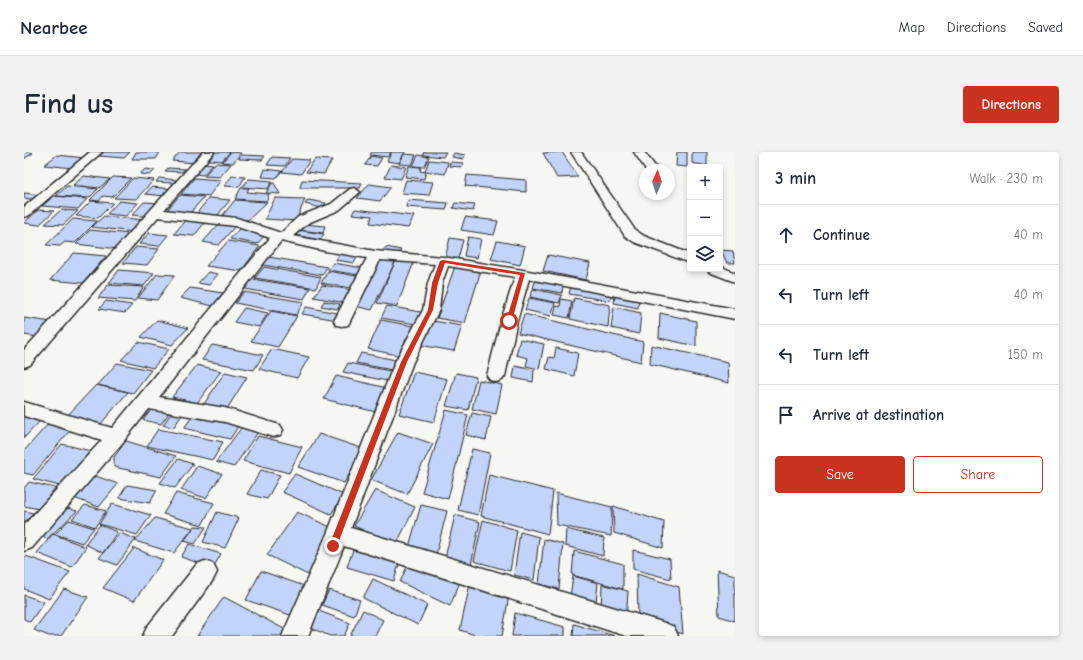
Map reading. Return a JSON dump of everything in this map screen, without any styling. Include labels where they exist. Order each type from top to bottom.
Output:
[{"type":"street","points":[[24,214],[97,152]]},
{"type":"street","points":[[24,361],[209,152]]},
{"type":"street","points":[[576,152],[630,233],[687,258]]},
{"type":"street","points":[[639,152],[648,164]]},
{"type":"street","points":[[24,541],[116,437],[280,237],[303,220],[335,207],[354,192]]},
{"type":"street","points":[[156,213],[237,222],[280,237],[375,255],[443,261],[523,274],[735,314]]},
{"type":"street","points":[[342,321],[375,255]]},
{"type":"street","points":[[296,636],[338,534],[404,362],[431,310],[435,283],[443,261]]},
{"type":"street","points":[[721,272],[735,278]]},
{"type":"street","points":[[496,376],[509,321],[523,274]]},
{"type":"street","points":[[145,401],[224,415],[273,430]]},
{"type":"street","points":[[24,408],[116,437]]},
{"type":"street","points":[[338,534],[665,636]]},
{"type":"street","points":[[156,636],[205,572]]},
{"type":"building","points":[[24,152],[27,152],[33,153],[24,159]]},
{"type":"building","points":[[104,152],[130,152],[124,158],[99,156]]},
{"type":"building","points":[[136,152],[160,152],[156,159],[132,159]]},
{"type":"building","points":[[180,152],[204,152],[195,163],[172,161]]},
{"type":"building","points":[[216,152],[230,152],[222,161],[209,160]]},
{"type":"building","points":[[231,152],[241,153],[233,163],[222,162]]},
{"type":"building","points":[[372,152],[391,152],[388,157],[370,155]]},
{"type":"building","points":[[392,152],[405,152],[399,163],[387,161]]},
{"type":"building","points":[[424,152],[446,152],[443,157],[423,155]]},
{"type":"building","points":[[562,152],[578,177],[557,178],[543,153]]},
{"type":"building","points":[[677,152],[687,152],[687,167],[676,166]]},
{"type":"building","points":[[692,152],[707,152],[707,164],[692,163]]},
{"type":"building","points":[[454,153],[465,155],[463,159],[452,157]]},
{"type":"building","points":[[404,154],[416,155],[412,165],[399,164]]},
{"type":"building","points":[[57,155],[85,158],[73,168],[44,165]]},
{"type":"building","points":[[241,155],[265,156],[262,160],[239,159]]},
{"type":"building","points":[[418,155],[429,157],[424,167],[413,166]]},
{"type":"building","points":[[371,156],[382,158],[377,166],[365,165]]},
{"type":"building","points":[[272,157],[290,158],[285,166],[267,165]]},
{"type":"building","points":[[292,159],[310,160],[301,174],[282,172]]},
{"type":"building","points":[[315,159],[332,160],[324,174],[306,172]]},
{"type":"building","points":[[429,160],[448,162],[445,174],[425,171]]},
{"type":"building","points":[[450,162],[463,163],[462,167],[449,166]]},
{"type":"building","points":[[204,163],[213,164],[203,175],[194,174]]},
{"type":"building","points":[[215,163],[231,164],[220,177],[204,176]]},
{"type":"building","points":[[391,165],[406,167],[401,179],[385,177]]},
{"type":"building","points":[[409,166],[421,167],[420,171],[426,172],[424,179],[405,177]]},
{"type":"building","points":[[168,168],[185,169],[182,172],[165,171]]},
{"type":"building","points":[[145,169],[155,170],[150,175],[140,174]]},
{"type":"building","points":[[265,169],[282,171],[276,178],[262,177]]},
{"type":"building","points":[[467,175],[526,180],[526,192],[465,186]]},
{"type":"building","points":[[84,176],[110,179],[99,188],[73,185]]},
{"type":"building","points":[[232,176],[245,177],[239,187],[224,186]]},
{"type":"building","points":[[113,177],[131,178],[112,197],[103,196],[99,201],[90,200]]},
{"type":"building","points":[[133,178],[154,180],[136,199],[114,198]]},
{"type":"building","points":[[159,178],[176,180],[173,183],[156,182]]},
{"type":"building","points":[[194,178],[221,180],[209,196],[181,194]]},
{"type":"building","points":[[249,179],[272,181],[268,189],[242,187]]},
{"type":"building","points":[[302,180],[362,183],[360,188],[300,188]]},
{"type":"building","points":[[406,180],[433,182],[429,195],[402,193]]},
{"type":"building","points":[[272,183],[274,183],[280,194],[266,193]]},
{"type":"building","points":[[369,184],[391,187],[380,201],[357,198]]},
{"type":"building","points":[[67,186],[98,189],[89,198],[56,196]]},
{"type":"building","points":[[152,187],[173,189],[166,196],[145,194]]},
{"type":"building","points":[[241,188],[249,188],[247,192],[269,194],[267,201],[235,199]]},
{"type":"building","points":[[24,193],[42,195],[36,200],[24,198]]},
{"type":"building","points":[[180,195],[204,197],[190,213],[167,210]]},
{"type":"building","points":[[54,196],[87,199],[78,209],[42,206]]},
{"type":"building","points":[[209,198],[230,200],[217,216],[196,214]]},
{"type":"building","points":[[275,198],[305,199],[296,221],[265,219]]},
{"type":"building","points":[[235,200],[267,202],[248,220],[223,218],[222,216]]},
{"type":"building","points":[[308,200],[326,203],[321,208],[305,204]]},
{"type":"building","points":[[408,200],[448,203],[446,210],[406,207]]},
{"type":"building","points":[[91,201],[113,203],[98,218],[76,216]]},
{"type":"building","points":[[119,201],[138,203],[126,216],[107,214]]},
{"type":"building","points":[[144,202],[162,203],[151,217],[132,215]]},
{"type":"building","points":[[455,203],[475,205],[473,211],[453,208]]},
{"type":"building","points":[[355,209],[414,216],[408,228],[370,223],[372,216],[352,214]]},
{"type":"building","points":[[38,210],[54,211],[39,225],[24,223]]},
{"type":"building","points":[[61,210],[78,211],[63,225],[45,224]]},
{"type":"building","points":[[104,216],[145,220],[134,232],[92,227]]},
{"type":"building","points":[[465,217],[498,221],[494,235],[461,230]]},
{"type":"building","points":[[187,218],[206,221],[194,236],[174,234]]},
{"type":"building","points":[[73,219],[97,221],[75,243],[65,242],[60,246],[46,245]]},
{"type":"building","points":[[219,224],[235,226],[219,245],[203,242]]},
{"type":"building","points":[[304,224],[325,226],[323,233],[300,230]]},
{"type":"building","points":[[240,228],[267,233],[257,244],[230,239]]},
{"type":"building","points":[[90,230],[130,234],[118,249],[76,244]]},
{"type":"building","points":[[298,230],[324,234],[320,240],[294,235]]},
{"type":"building","points":[[149,233],[168,235],[159,246],[139,244]]},
{"type":"building","points":[[468,237],[481,239],[477,258],[464,256]]},
{"type":"building","points":[[450,238],[463,240],[458,259],[445,258]]},
{"type":"building","points":[[228,241],[260,246],[241,271],[206,266]]},
{"type":"building","points":[[497,241],[525,246],[520,265],[491,259]]},
{"type":"building","points":[[136,247],[159,249],[147,265],[123,263]]},
{"type":"building","points":[[386,247],[401,250],[396,257],[381,253]]},
{"type":"building","points":[[723,250],[733,251],[735,263],[727,263],[723,254]]},
{"type":"building","points":[[74,253],[106,256],[83,283],[50,280]]},
{"type":"building","points":[[340,253],[358,256],[354,263],[336,260]]},
{"type":"building","points":[[548,255],[590,263],[586,280],[543,271]]},
{"type":"building","points":[[269,257],[327,267],[322,275],[263,265]]},
{"type":"building","points":[[380,257],[396,260],[372,310],[355,306]]},
{"type":"building","points":[[396,260],[414,262],[397,306],[377,303]]},
{"type":"building","points":[[333,263],[363,268],[359,275],[328,270]]},
{"type":"building","points":[[455,266],[481,270],[465,323],[437,318]]},
{"type":"building","points":[[264,267],[321,277],[316,288],[255,278]]},
{"type":"building","points":[[119,270],[154,273],[144,286],[109,283]]},
{"type":"building","points":[[328,271],[362,277],[356,289],[321,283]]},
{"type":"building","points":[[208,272],[218,274],[209,285],[198,283]]},
{"type":"building","points":[[157,274],[175,275],[157,300],[138,298]]},
{"type":"building","points":[[252,279],[310,288],[304,299],[245,289]]},
{"type":"building","points":[[536,279],[563,285],[562,293],[533,288]]},
{"type":"building","points":[[108,285],[144,287],[135,301],[98,298]]},
{"type":"building","points":[[322,285],[352,290],[345,303],[314,297]]},
{"type":"building","points":[[571,286],[611,293],[610,301],[569,294]]},
{"type":"building","points":[[190,288],[223,293],[213,306],[180,298]]},
{"type":"building","points":[[533,289],[562,295],[559,303],[530,297]]},
{"type":"building","points":[[244,292],[304,302],[296,315],[235,303]]},
{"type":"building","points":[[615,296],[639,301],[638,308],[614,303]]},
{"type":"building","points":[[529,298],[555,303],[551,316],[525,310]]},
{"type":"building","points":[[574,298],[610,305],[608,327],[570,319]]},
{"type":"building","points":[[561,299],[572,301],[569,318],[554,315],[556,306],[560,307]]},
{"type":"building","points":[[106,301],[132,305],[125,313],[99,309]]},
{"type":"building","points":[[324,301],[340,304],[338,309],[321,306]]},
{"type":"building","points":[[387,306],[426,313],[421,325],[381,318]]},
{"type":"building","points":[[306,307],[342,314],[338,320],[302,314]]},
{"type":"building","points":[[614,307],[641,313],[639,334],[611,328]]},
{"type":"building","points":[[244,308],[268,313],[259,327],[234,322]]},
{"type":"building","points":[[271,311],[297,316],[278,347],[251,341]]},
{"type":"building","points":[[660,313],[696,321],[696,346],[659,338]]},
{"type":"building","points":[[524,314],[643,342],[641,362],[518,333]]},
{"type":"building","points":[[24,318],[52,322],[38,337],[24,335]]},
{"type":"building","points":[[157,320],[188,328],[172,345],[141,337]]},
{"type":"building","points":[[381,320],[413,326],[402,356],[368,349]]},
{"type":"building","points":[[428,320],[462,326],[454,351],[419,345]]},
{"type":"building","points":[[520,339],[544,344],[539,369],[526,366],[528,358],[516,355]]},
{"type":"building","points":[[138,342],[169,349],[153,368],[121,360]]},
{"type":"building","points":[[212,345],[263,355],[254,370],[202,360]]},
{"type":"building","points":[[651,345],[728,362],[729,383],[650,364]]},
{"type":"building","points":[[556,348],[578,353],[574,376],[546,369],[549,357],[554,358]]},
{"type":"building","points":[[272,349],[309,357],[297,378],[259,369]]},
{"type":"building","points":[[361,353],[401,361],[397,371],[356,363]]},
{"type":"building","points":[[117,363],[151,370],[133,393],[98,385]]},
{"type":"building","points":[[348,363],[396,372],[392,382],[343,372]]},
{"type":"building","points":[[197,365],[221,371],[197,403],[172,397]]},
{"type":"building","points":[[515,366],[534,370],[533,382],[513,378]]},
{"type":"building","points":[[225,372],[247,377],[225,412],[202,407]]},
{"type":"building","points":[[414,372],[447,379],[434,422],[399,414]]},
{"type":"building","points":[[456,373],[476,377],[468,410],[446,406]]},
{"type":"building","points":[[336,376],[387,388],[376,412],[324,399]]},
{"type":"building","points":[[479,380],[502,385],[496,414],[472,409]]},
{"type":"building","points":[[96,385],[128,392],[99,426],[66,417]]},
{"type":"building","points":[[152,409],[169,413],[161,424],[143,420]]},
{"type":"building","points":[[446,410],[468,415],[448,499],[422,492]]},
{"type":"building","points":[[172,412],[182,415],[173,428],[163,425]]},
{"type":"building","points":[[472,413],[491,417],[486,440],[466,435]]},
{"type":"building","points":[[194,414],[239,425],[230,439],[184,428]]},
{"type":"building","points":[[24,415],[41,420],[24,438]]},
{"type":"building","points":[[49,423],[72,428],[33,475],[24,473],[24,451]]},
{"type":"building","points":[[242,427],[258,432],[234,467],[216,462]]},
{"type":"building","points":[[158,429],[223,442],[213,460],[147,446]]},
{"type":"building","points":[[398,432],[433,444],[407,494],[371,480]]},
{"type":"building","points":[[319,434],[364,449],[344,483],[298,467]]},
{"type":"building","points":[[258,436],[302,447],[289,473],[243,461]]},
{"type":"building","points":[[126,441],[176,456],[161,477],[114,467],[114,457]]},
{"type":"building","points":[[62,444],[95,452],[67,488],[33,479]]},
{"type":"building","points":[[472,449],[490,453],[478,515],[458,510]]},
{"type":"building","points":[[178,459],[193,464],[175,488],[160,483]]},
{"type":"building","points":[[197,466],[222,474],[206,498],[181,490]]},
{"type":"building","points":[[261,470],[280,475],[267,499],[247,494]]},
{"type":"building","points":[[90,474],[118,484],[99,507],[71,497]]},
{"type":"building","points":[[295,474],[344,495],[331,514],[282,492]]},
{"type":"building","points":[[489,475],[553,491],[548,534],[481,516]]},
{"type":"building","points":[[29,482],[55,488],[39,509],[24,506],[24,488]]},
{"type":"building","points":[[127,485],[157,490],[150,503],[119,498]]},
{"type":"building","points":[[375,490],[415,507],[396,545],[354,526]]},
{"type":"building","points":[[176,493],[214,503],[202,525],[163,514]]},
{"type":"building","points":[[556,493],[612,507],[611,536],[557,525]]},
{"type":"building","points":[[112,504],[151,515],[137,535],[99,524]]},
{"type":"building","points":[[85,505],[106,511],[95,527],[72,519]]},
{"type":"building","points":[[421,505],[447,511],[435,558],[408,550]]},
{"type":"building","points":[[613,506],[664,522],[663,548],[614,533]]},
{"type":"building","points":[[67,508],[77,511],[47,539],[41,535]]},
{"type":"building","points":[[24,511],[33,513],[24,525]]},
{"type":"building","points":[[217,512],[239,518],[225,548],[203,542]]},
{"type":"building","points":[[297,512],[337,530],[310,576],[267,555]]},
{"type":"building","points":[[455,515],[480,522],[471,565],[445,558]]},
{"type":"building","points":[[155,518],[193,528],[174,553],[135,541]]},
{"type":"building","points":[[69,520],[94,528],[82,543],[55,534]]},
{"type":"building","points":[[483,520],[517,530],[510,571],[474,561]]},
{"type":"building","points":[[100,525],[117,532],[103,553],[85,544]]},
{"type":"building","points":[[195,526],[206,527],[195,544],[184,541]]},
{"type":"building","points":[[566,529],[604,538],[603,556],[565,546]]},
{"type":"building","points":[[520,532],[539,537],[534,580],[514,575]]},
{"type":"building","points":[[119,533],[136,539],[117,565],[99,558]]},
{"type":"building","points":[[53,534],[86,547],[72,567],[37,553]]},
{"type":"building","points":[[544,539],[563,544],[559,589],[539,584]]},
{"type":"building","points":[[189,544],[221,554],[213,568],[181,557]]},
{"type":"building","points":[[355,544],[401,557],[394,581],[347,567]]},
{"type":"building","points":[[134,548],[163,560],[134,601],[103,588]]},
{"type":"building","points":[[633,550],[670,559],[671,579],[633,569]]},
{"type":"building","points":[[574,551],[623,564],[623,589],[572,575]]},
{"type":"building","points":[[26,556],[70,572],[49,599],[24,589],[24,558]]},
{"type":"building","points":[[410,560],[460,582],[450,606],[400,582]]},
{"type":"building","points":[[717,570],[735,575],[735,621],[719,616]]},
{"type":"building","points":[[261,571],[310,588],[296,617],[246,600]]},
{"type":"building","points":[[637,574],[679,587],[683,634],[638,619]]},
{"type":"building","points":[[573,576],[598,583],[595,612],[569,604]]},
{"type":"building","points":[[373,579],[427,605],[418,625],[363,598]]},
{"type":"building","points":[[470,584],[509,595],[502,636],[478,636],[460,630]]},
{"type":"building","points":[[602,584],[628,591],[626,620],[601,612]]},
{"type":"building","points":[[64,589],[88,597],[61,636],[49,636],[34,630]]},
{"type":"building","points":[[329,590],[360,600],[354,616],[322,605]]},
{"type":"building","points":[[24,595],[44,602],[30,622],[24,619]]},
{"type":"building","points":[[224,597],[286,630],[283,636],[197,636]]},
{"type":"building","points":[[363,610],[383,620],[375,636],[350,636]]},
{"type":"building","points":[[319,611],[350,623],[344,636],[330,636],[311,628]]},
{"type":"building","points":[[515,613],[565,627],[565,636],[512,636]]},
{"type":"building","points":[[574,624],[615,636],[573,636]]},
{"type":"route","points":[[333,546],[404,362],[431,310],[435,283],[443,261],[523,274],[509,321]]}]
